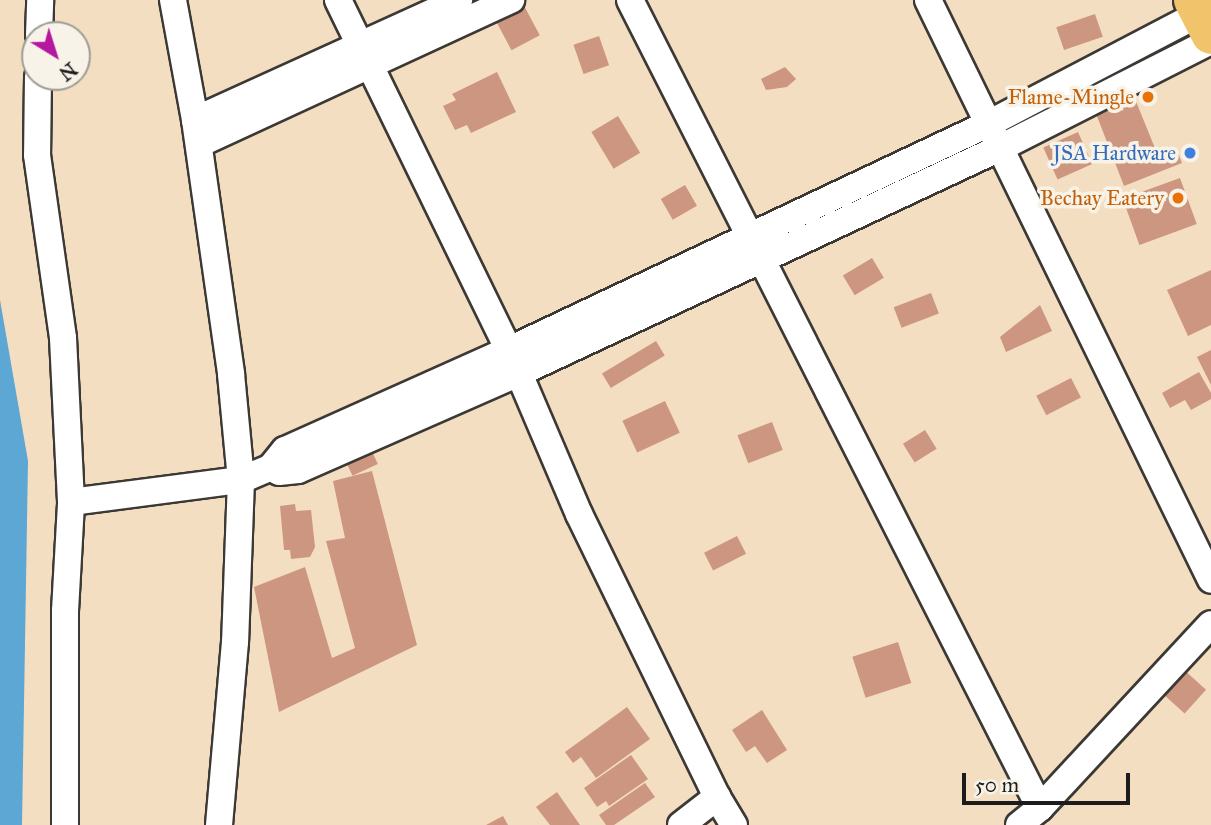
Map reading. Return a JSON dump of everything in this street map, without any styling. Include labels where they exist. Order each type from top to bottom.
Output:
[{"type":"street","points":[[39,21],[40,0]]},
{"type":"street","points":[[173,0],[197,132],[231,374],[241,480],[235,642],[219,825]]},
{"type":"street","points":[[338,0],[514,362],[579,514],[717,797],[734,825]]},
{"type":"street","points":[[367,55],[459,0]]},
{"type":"street","points":[[197,132],[367,55],[511,0]]},
{"type":"street","points":[[631,0],[1040,808]]},
{"type":"street","points":[[928,0],[1211,580]]},
{"type":"street","points":[[514,362],[762,258],[1002,147],[1204,22]]},
{"type":"street","points":[[71,502],[241,480],[271,467],[279,472],[298,470],[514,362],[750,234],[1204,22]]},
{"type":"street","points":[[38,91],[37,155],[63,338],[71,502],[65,611],[65,825]]},
{"type":"street","points":[[1019,825],[1040,808],[1211,624]]},
{"type":"street","points":[[681,825],[717,797]]},
{"type":"water","points":[[0,300],[28,461],[22,825],[0,825]]},
{"type":"building","points":[[521,0],[540,35],[512,50],[493,15]]},
{"type":"building","points":[[1095,14],[1103,37],[1064,50],[1056,27]]},
{"type":"building","points":[[599,36],[609,65],[584,74],[573,45]]},
{"type":"building","points":[[785,67],[796,79],[787,87],[766,90],[761,79]]},
{"type":"building","points":[[497,72],[516,112],[471,133],[467,125],[455,130],[443,106],[456,100],[452,94]]},
{"type":"building","points":[[1128,98],[1135,99],[1159,158],[1177,151],[1182,163],[1124,186],[1095,111]]},
{"type":"building","points":[[618,116],[640,153],[614,169],[591,132]]},
{"type":"building","points":[[1078,132],[1092,164],[1058,179],[1043,147]]},
{"type":"building","points":[[1180,178],[1197,224],[1139,245],[1123,199]]},
{"type":"building","points":[[685,185],[697,206],[673,220],[661,199]]},
{"type":"building","points":[[872,258],[884,278],[855,295],[843,276]]},
{"type":"building","points":[[1211,270],[1211,325],[1188,336],[1167,290]]},
{"type":"building","points":[[931,293],[939,314],[902,328],[894,307]]},
{"type":"building","points":[[1040,305],[1052,331],[1006,352],[1000,337]]},
{"type":"building","points":[[656,341],[665,356],[611,388],[602,373]]},
{"type":"building","points":[[1211,350],[1211,385],[1197,357]]},
{"type":"building","points":[[1199,372],[1211,393],[1211,399],[1191,410],[1185,400],[1170,408],[1162,393]]},
{"type":"building","points":[[1071,378],[1081,398],[1046,415],[1036,396]]},
{"type":"building","points":[[665,401],[680,433],[637,453],[622,421]]},
{"type":"building","points":[[772,422],[783,450],[748,463],[737,435]]},
{"type":"building","points":[[925,430],[937,449],[915,462],[903,444]]},
{"type":"building","points":[[369,445],[378,464],[352,476],[344,457]]},
{"type":"building","points":[[372,471],[417,645],[279,712],[254,587],[305,567],[332,658],[355,648],[326,541],[345,538],[333,481]]},
{"type":"building","points":[[295,504],[296,511],[311,510],[315,547],[310,557],[291,559],[290,550],[284,550],[280,506]]},
{"type":"building","points":[[737,536],[746,554],[713,571],[704,553]]},
{"type":"building","points":[[898,642],[911,683],[866,698],[852,657]]},
{"type":"building","points":[[1183,669],[1206,690],[1185,714],[1162,693]]},
{"type":"building","points":[[627,707],[650,739],[596,778],[581,757],[573,763],[565,752]]},
{"type":"building","points":[[762,710],[787,750],[767,763],[755,746],[746,752],[732,730]]},
{"type":"building","points":[[631,755],[648,779],[609,806],[606,801],[597,807],[584,788]]},
{"type":"building","points":[[645,783],[655,797],[614,825],[606,825],[599,815]]},
{"type":"building","points":[[557,792],[580,825],[550,825],[536,807]]},
{"type":"building","points":[[503,816],[508,825],[486,825]]},
{"type":"place","name":"Flame-Mingle","points":[[1148,97]]},
{"type":"place","name":"JSA Hardware","points":[[1190,153]]},
{"type":"place","name":"Bechay Eatery","points":[[1178,198]]}]
